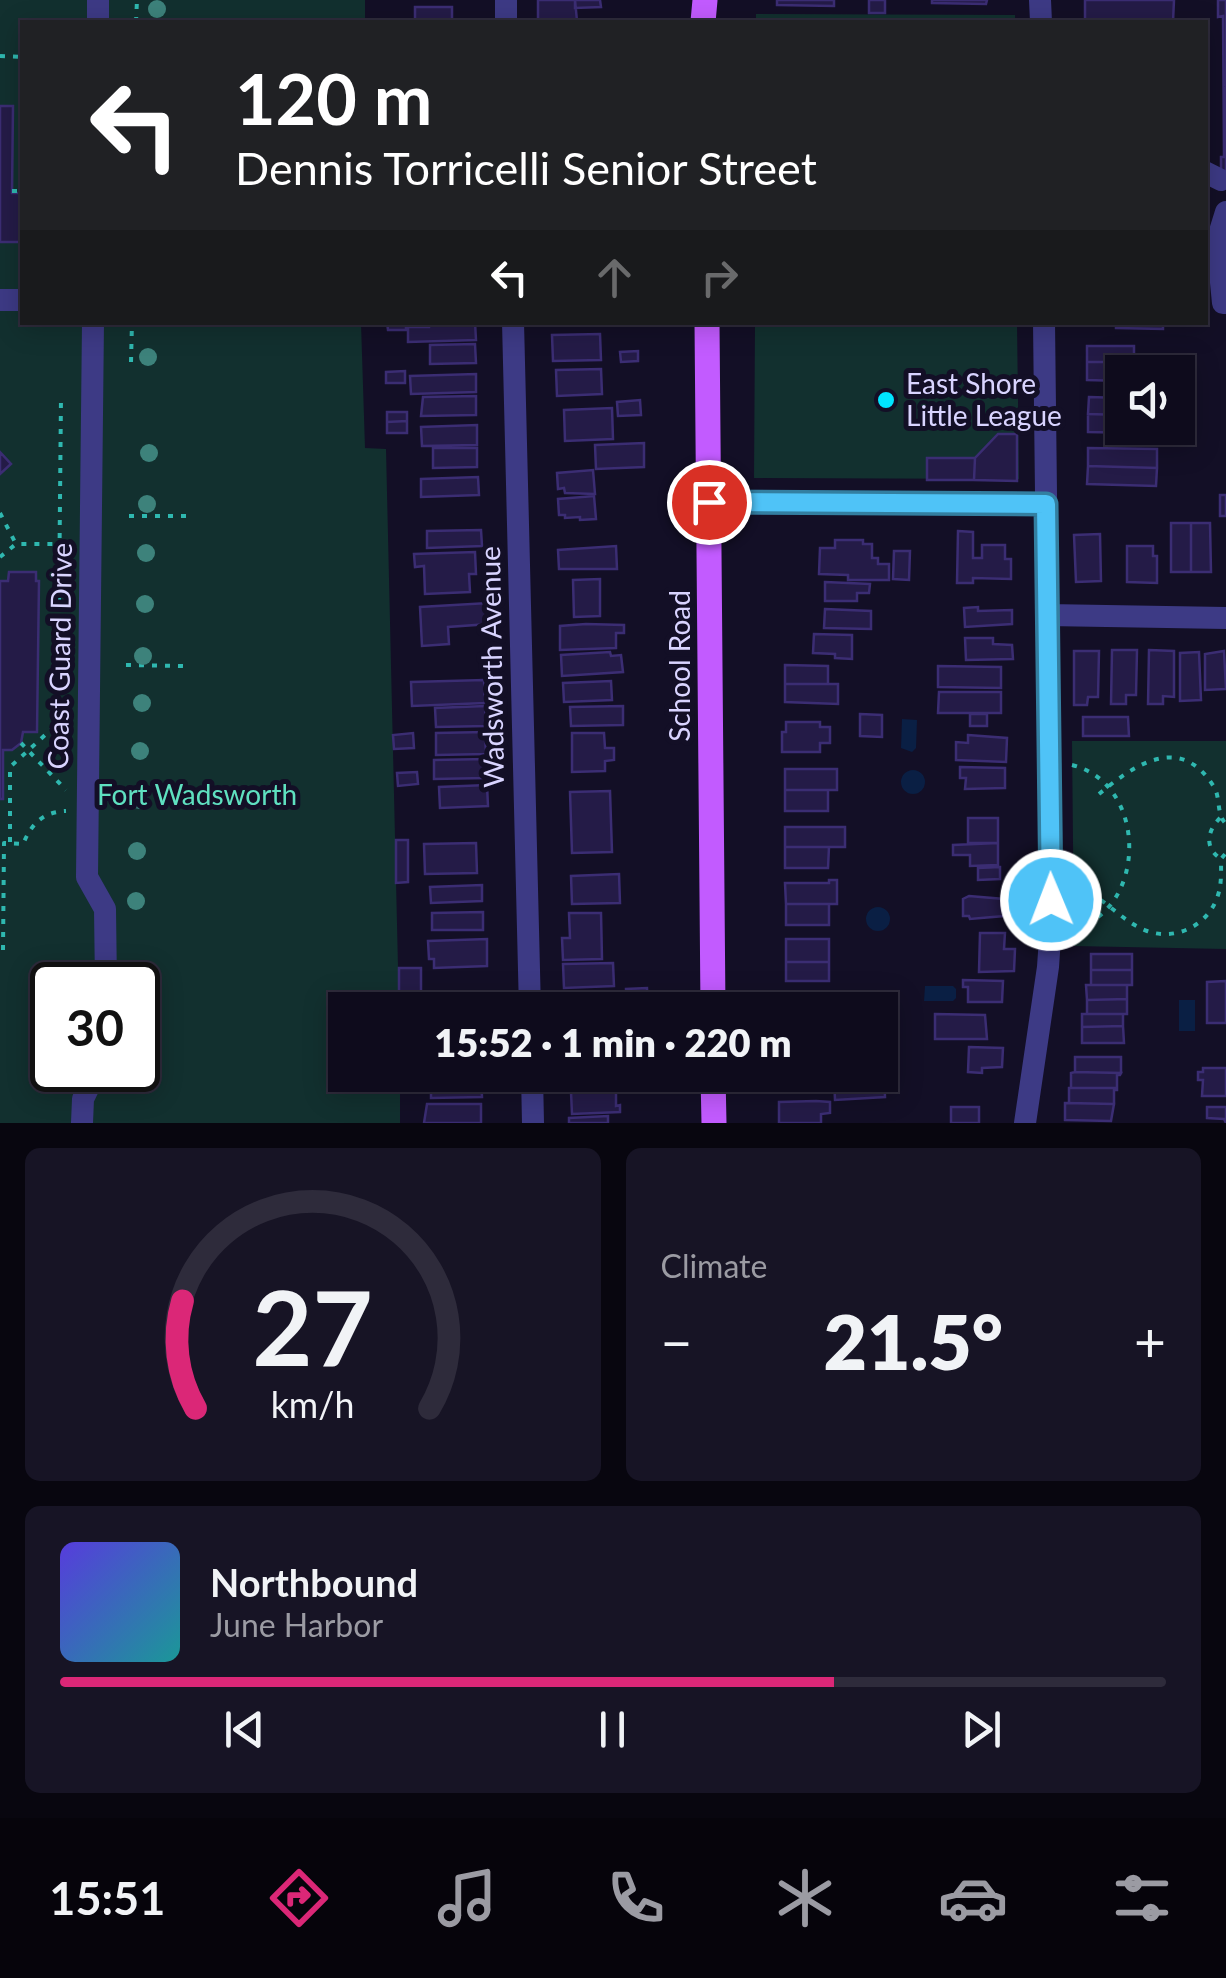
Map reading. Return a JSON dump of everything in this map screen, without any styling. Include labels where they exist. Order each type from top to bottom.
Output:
[{"type":"main road","name":"School Road","points":[[707,325],[713,992]]},
{"type":"main road","points":[[714,1092],[714,1123]]},
{"type":"street","points":[[1226,212],[1217,240],[1226,303]]},
{"type":"street","name":"Coast Guard Drive","points":[[93,325],[86,876],[105,909],[106,962]]},
{"type":"street","name":"Wadsworth Avenue","points":[[514,325],[530,992]]},
{"type":"street","points":[[1025,1123],[1051,923],[1044,325]]},
{"type":"street","points":[[709,502],[1046,504]]},
{"type":"street","points":[[1047,615],[1226,618]]},
{"type":"street","points":[[82,1123],[86,1092]]},
{"type":"street","points":[[532,1092],[533,1123]]},
{"type":"path","points":[[12,191],[20,191]]},
{"type":"path","points":[[131,362],[132,325]]},
{"type":"path","points":[[58,603],[61,397]]},
{"type":"path","points":[[2,515],[16,544]]},
{"type":"path","points":[[128,516],[186,516]]},
{"type":"path","points":[[0,536],[12,536]]},
{"type":"path","points":[[2,553],[16,544],[59,544]]},
{"type":"path","points":[[126,665],[184,666]]},
{"type":"path","points":[[10,843],[10,767],[73,710],[72,727]]},
{"type":"path","points":[[20,743],[71,795],[71,778]]},
{"type":"path","points":[[1100,794],[1144,761],[1169,758],[1185,762],[1205,775],[1218,795],[1220,818],[1226,824]]},
{"type":"path","points":[[1067,764],[1090,772],[1109,786],[1121,803],[1130,833],[1126,866],[1110,906],[1091,923],[1068,930]]},
{"type":"path","points":[[0,802],[9,802]]},
{"type":"path","points":[[2,950],[4,843],[23,844],[44,816],[71,811]]},
{"type":"path","points":[[1220,818],[1212,827],[1209,842],[1212,852],[1221,859]]},
{"type":"path","points":[[1101,900],[1133,924],[1154,933],[1191,928],[1212,909],[1218,895],[1221,859],[1226,853]]},
{"type":"green space","name":"Fort Wadsworth","points":[[0,0],[365,0],[365,20],[20,20],[20,325],[361,325],[365,448],[386,449],[399,992],[328,992],[328,1092],[400,1092],[400,1123],[0,1123]]},
{"type":"green space","points":[[756,14],[1015,15],[1015,20],[756,20]]},
{"type":"green space","name":"East Shore Little League","points":[[755,325],[1017,325],[1019,479],[754,478]]},
{"type":"green space","points":[[1072,741],[1226,741],[1226,949],[1074,946]]},
{"type":"water","points":[[902,719],[917,720],[916,748],[912,752],[901,748]]},
{"type":"water","points":[[913,770],[925,782],[913,794],[901,782]]},
{"type":"water","points":[[878,907],[887,910],[887,928],[878,931],[869,928],[866,919],[869,910]]},
{"type":"water","points":[[925,986],[953,986],[956,998],[924,1001]]},
{"type":"water","points":[[1179,1000],[1195,1000],[1195,1031],[1179,1031]]},
{"type":"building","points":[[538,0],[575,0],[577,20],[538,20]]},
{"type":"building","points":[[575,0],[600,0],[601,7],[575,8]]},
{"type":"building","points":[[777,0],[834,0],[834,6],[777,5]]},
{"type":"building","points":[[869,0],[885,0],[885,13],[869,13]]},
{"type":"building","points":[[932,0],[987,0],[986,4]]},
{"type":"building","points":[[1085,0],[1174,0],[1173,20],[1085,20]]},
{"type":"building","points":[[1218,0],[1226,0],[1226,188],[1221,188],[1223,16],[1218,17]]},
{"type":"building","points":[[415,7],[452,7],[452,20],[415,20]]},
{"type":"building","points":[[0,106],[13,106],[12,193],[20,193],[20,242],[0,242]]},
{"type":"building","points":[[387,325],[406,325],[406,330],[388,330]]},
{"type":"building","points":[[475,325],[476,340],[408,342],[408,327]]},
{"type":"building","points":[[1116,325],[1163,325],[1163,329]]},
{"type":"building","points":[[600,334],[601,360],[553,361],[552,335]]},
{"type":"building","points":[[475,344],[476,363],[430,364],[430,345]]},
{"type":"building","points":[[1087,346],[1134,346],[1134,355],[1105,355],[1105,362],[1087,362]]},
{"type":"building","points":[[638,351],[638,361],[621,362],[620,352]]},
{"type":"building","points":[[1087,362],[1105,362],[1105,381],[1087,380]]},
{"type":"building","points":[[601,369],[602,394],[557,396],[556,370]]},
{"type":"building","points":[[405,371],[405,383],[386,383],[386,372]]},
{"type":"building","points":[[476,374],[476,392],[411,394],[410,376]]},
{"type":"building","points":[[476,396],[476,415],[421,416],[423,397]]},
{"type":"building","points":[[1089,397],[1105,397],[1105,414],[1088,414]]},
{"type":"building","points":[[640,400],[641,415],[618,416],[617,402]]},
{"type":"building","points":[[612,408],[613,439],[565,441],[564,410]]},
{"type":"building","points":[[387,412],[407,412],[407,421],[387,422]]},
{"type":"building","points":[[1088,414],[1105,414],[1105,432],[1088,432]]},
{"type":"building","points":[[407,421],[407,433],[387,433],[387,422]]},
{"type":"building","points":[[477,425],[477,445],[422,446],[421,427]]},
{"type":"building","points":[[998,434],[1017,434],[1017,481],[974,480],[975,458]]},
{"type":"building","points":[[644,443],[644,467],[596,469],[595,445]]},
{"type":"building","points":[[433,448],[477,448],[477,467],[433,468]]},
{"type":"building","points":[[1088,448],[1157,449],[1157,468],[1088,466]]},
{"type":"building","points":[[0,452],[11,464],[0,474]]},
{"type":"building","points":[[927,458],[975,458],[974,480],[927,480]]},
{"type":"building","points":[[1088,466],[1157,468],[1156,486],[1087,484]]},
{"type":"building","points":[[593,470],[595,494],[565,493],[564,488],[558,489],[557,473]]},
{"type":"building","points":[[478,477],[479,495],[421,497],[421,479]]},
{"type":"building","points":[[1220,495],[1226,495],[1226,516],[1220,516]]},
{"type":"building","points":[[594,496],[596,519],[559,515],[558,499]]},
{"type":"building","points":[[1171,523],[1191,523],[1191,572],[1171,572]]},
{"type":"building","points":[[1191,523],[1210,523],[1211,572],[1191,572]]},
{"type":"building","points":[[481,530],[482,546],[427,548],[427,531]]},
{"type":"building","points":[[958,531],[973,532],[973,558],[982,558],[982,545],[1005,545],[1005,559],[1011,559],[1011,579],[973,578],[973,583],[957,583]]},
{"type":"building","points":[[1100,534],[1101,581],[1076,582],[1074,535]]},
{"type":"building","points":[[835,540],[863,540],[863,544],[872,544],[872,558],[878,558],[878,564],[889,564],[889,580],[848,580],[848,575],[819,574],[820,548],[835,548]]},
{"type":"building","points":[[616,546],[617,569],[559,569],[558,550]]},
{"type":"building","points":[[1127,546],[1153,546],[1157,583],[1127,582]]},
{"type":"building","points":[[894,551],[910,551],[909,580],[893,579]]},
{"type":"building","points":[[475,552],[476,574],[469,574],[470,592],[425,594],[424,566],[415,567],[414,554]]},
{"type":"building","points":[[9,572],[36,572],[39,581],[37,732],[23,732],[21,743],[12,750],[3,750],[0,799],[0,581],[8,581]]},
{"type":"building","points":[[600,579],[600,616],[574,617],[573,580]]},
{"type":"building","points":[[825,582],[870,584],[869,593],[857,593],[857,601],[825,601]]},
{"type":"building","points":[[488,603],[489,624],[448,627],[449,644],[422,646],[420,607]]},
{"type":"building","points":[[978,607],[978,611],[1012,610],[1012,624],[965,627],[964,608]]},
{"type":"building","points":[[825,609],[871,611],[871,629],[824,628]]},
{"type":"building","points":[[624,625],[624,633],[616,633],[616,648],[560,650],[560,626]]},
{"type":"building","points":[[814,634],[852,635],[852,659],[813,653]]},
{"type":"building","points":[[965,638],[993,638],[993,644],[1012,645],[1013,659],[966,660]]},
{"type":"building","points":[[1112,650],[1137,650],[1136,695],[1126,695],[1126,704],[1111,704]]},
{"type":"building","points":[[1149,650],[1174,651],[1174,697],[1163,696],[1163,704],[1148,704]]},
{"type":"building","points":[[1074,651],[1099,651],[1098,697],[1088,697],[1087,705],[1074,705]]},
{"type":"building","points":[[1224,651],[1226,689],[1205,690],[1205,654]]},
{"type":"building","points":[[610,652],[611,656],[621,655],[623,672],[562,676],[561,655]]},
{"type":"building","points":[[1199,652],[1201,700],[1180,701],[1180,653]]},
{"type":"building","points":[[785,665],[828,666],[828,684],[785,684]]},
{"type":"building","points":[[938,666],[1001,667],[1001,688],[938,687]]},
{"type":"building","points":[[484,680],[485,703],[412,706],[411,682]]},
{"type":"building","points":[[611,681],[612,700],[564,702],[563,683]]},
{"type":"building","points":[[785,684],[838,684],[838,704],[785,702]]},
{"type":"building","points":[[939,692],[1001,692],[1001,713],[938,713]]},
{"type":"building","points":[[485,706],[486,726],[436,727],[435,708]]},
{"type":"building","points":[[623,706],[623,725],[571,726],[570,707]]},
{"type":"building","points":[[860,714],[882,715],[882,737],[860,736]]},
{"type":"building","points":[[970,714],[987,714],[987,726],[970,726]]},
{"type":"building","points":[[1083,717],[1128,717],[1129,736],[1083,736]]},
{"type":"building","points":[[786,722],[820,722],[820,727],[830,727],[830,743],[820,743],[820,752],[782,752]]},
{"type":"building","points":[[485,732],[486,754],[436,755],[436,733]]},
{"type":"building","points":[[413,733],[414,748],[394,749],[393,735]]},
{"type":"building","points":[[572,733],[604,733],[605,748],[614,748],[614,760],[605,761],[605,771],[572,772]]},
{"type":"building","points":[[968,735],[1007,738],[1006,762],[956,760],[956,742],[968,743]]},
{"type":"building","points":[[486,759],[486,778],[434,779],[434,760]]},
{"type":"building","points":[[960,767],[1005,768],[1005,788],[965,789],[966,778],[960,778]]},
{"type":"building","points":[[785,769],[837,769],[837,790],[785,790]]},
{"type":"building","points":[[417,772],[418,784],[398,786],[397,773]]},
{"type":"building","points":[[487,785],[488,806],[440,808],[439,787]]},
{"type":"building","points":[[785,790],[828,790],[828,811],[785,811]]},
{"type":"building","points":[[610,791],[612,852],[572,853],[570,792]]},
{"type":"building","points":[[968,818],[998,818],[998,843],[968,843]]},
{"type":"building","points":[[785,827],[845,827],[845,847],[785,847]]},
{"type":"building","points":[[396,840],[408,840],[408,882],[396,883]]},
{"type":"building","points":[[476,843],[477,873],[425,874],[424,844]]},
{"type":"building","points":[[998,843],[998,865],[970,866],[970,855],[953,855],[953,845]]},
{"type":"building","points":[[785,847],[829,847],[828,868],[785,868]]},
{"type":"building","points":[[1000,867],[1000,879],[978,880],[978,868]]},
{"type":"building","points":[[619,874],[620,903],[572,904],[571,876]]},
{"type":"building","points":[[837,880],[837,904],[786,904],[785,883]]},
{"type":"building","points":[[482,885],[482,901],[431,903],[430,887]]},
{"type":"building","points":[[963,899],[1004,899],[1004,916],[963,916]]},
{"type":"building","points":[[786,904],[829,904],[829,925],[786,925]]},
{"type":"building","points":[[483,912],[483,930],[432,930],[432,913]]},
{"type":"building","points":[[569,913],[601,913],[602,959],[563,960],[562,938],[570,938]]},
{"type":"building","points":[[980,933],[1005,933],[1004,949],[1015,949],[1014,971],[979,972]]},
{"type":"building","points":[[487,939],[487,966],[434,968],[434,959],[429,959],[428,941]]},
{"type":"building","points":[[786,939],[829,939],[829,962],[786,962]]},
{"type":"building","points":[[1091,954],[1132,954],[1132,970],[1091,970]]},
{"type":"building","points":[[786,962],[829,962],[829,981],[786,981]]},
{"type":"building","points":[[613,963],[614,986],[564,988],[563,964]]},
{"type":"building","points":[[399,968],[421,968],[421,992],[399,992]]},
{"type":"building","points":[[1091,970],[1132,970],[1132,985],[1091,985]]},
{"type":"building","points":[[963,980],[1003,981],[1002,1002],[968,1002],[968,987],[963,987]]},
{"type":"building","points":[[1226,981],[1226,1023],[1207,1023],[1207,982]]},
{"type":"building","points":[[1086,985],[1127,985],[1127,999],[1087,1000]]},
{"type":"building","points":[[647,988],[647,992],[626,992]]},
{"type":"building","points":[[1127,999],[1127,1014],[1087,1014],[1087,1000]]},
{"type":"building","points":[[935,1014],[985,1015],[987,1039],[935,1039]]},
{"type":"building","points":[[1082,1014],[1123,1014],[1123,1026],[1082,1027]]},
{"type":"building","points":[[1123,1026],[1124,1043],[1082,1043],[1082,1027]]},
{"type":"building","points":[[969,1047],[1003,1048],[1002,1067],[982,1068],[982,1073],[968,1072]]},
{"type":"building","points":[[1075,1057],[1121,1057],[1121,1073],[1075,1072]]},
{"type":"building","points":[[1203,1068],[1226,1068],[1226,1096],[1202,1096],[1203,1080],[1198,1080],[1198,1072],[1203,1072]]},
{"type":"building","points":[[1071,1073],[1121,1073],[1117,1075],[1117,1088],[1071,1088]]},
{"type":"building","points":[[1069,1088],[1117,1090],[1114,1104],[1069,1103]]},
{"type":"building","points":[[431,1092],[482,1092],[482,1097],[431,1098]]},
{"type":"building","points":[[571,1092],[616,1092],[620,1112],[572,1114]]},
{"type":"building","points":[[835,1092],[885,1092],[885,1097],[835,1100]]},
{"type":"building","points":[[779,1102],[830,1102],[830,1113],[821,1114],[821,1123],[779,1123]]},
{"type":"building","points":[[1065,1103],[1114,1104],[1111,1121],[1065,1120]]},
{"type":"building","points":[[427,1104],[481,1104],[481,1123],[424,1123]]},
{"type":"building","points":[[951,1107],[979,1107],[979,1123],[951,1123]]},
{"type":"building","points":[[1207,1107],[1226,1107],[1226,1123],[1224,1119],[1207,1118]]},
{"type":"building","points":[[608,1116],[608,1123],[569,1123],[569,1118]]},
{"type":"place","name":"East Shore Little League","points":[[886,400]]},
{"type":"route","points":[[709,502],[1046,504],[1051,900]]}]
